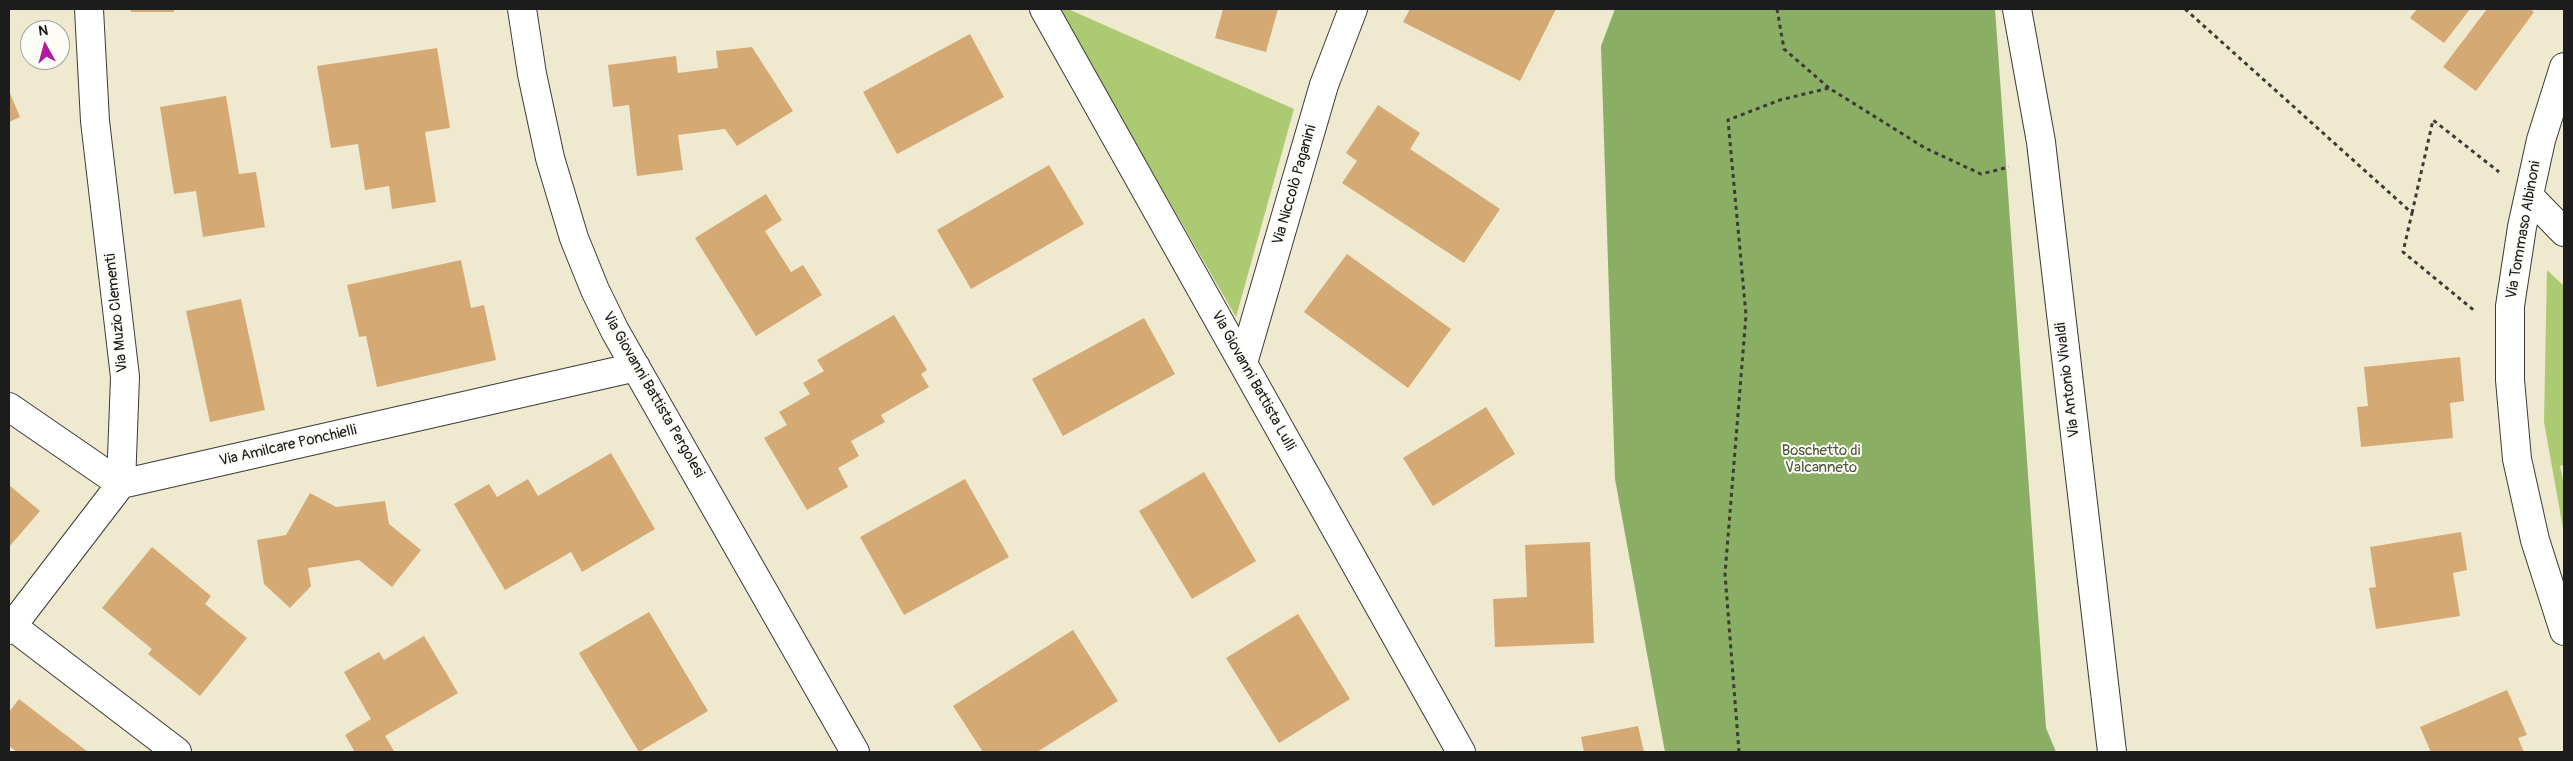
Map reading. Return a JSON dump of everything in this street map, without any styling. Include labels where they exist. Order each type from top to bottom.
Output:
[{"type":"street","name":"Via Muzio Clementi","points":[[88,9],[95,121],[125,377],[121,484]]},
{"type":"street","name":"Via Giovanni Battista Pergolesi","points":[[522,9],[539,108],[566,212],[594,290],[855,752]]},
{"type":"street","name":"Via Giovanni Battista Lulli","points":[[1044,9],[1461,752]]},
{"type":"street","name":"Via Niccolò Paganini","points":[[1243,363],[1324,85],[1353,9]]},
{"type":"street","name":"Via Antonio Vivaldi","points":[[2017,9],[2035,104],[2112,752]]},
{"type":"street","name":"Via Tommaso Albinoni","points":[[2564,67],[2542,140],[2529,196],[2514,281],[2510,340],[2514,434],[2518,466],[2535,540],[2564,631]]},
{"type":"street","points":[[2529,196],[2564,232]]},
{"type":"street","name":"Via Amilcare Ponchielli","points":[[121,484],[636,367]]},
{"type":"street","points":[[9,408],[121,484],[10,628],[177,752]]},
{"type":"path","points":[[1777,9],[1784,49],[1828,88],[1925,148],[1981,174],[2042,160]]},
{"type":"path","points":[[2185,9],[2412,213]]},
{"type":"path","points":[[1739,752],[1726,574],[1746,315],[1728,120],[1780,100],[1828,88]]},
{"type":"path","points":[[2510,340],[2403,252],[2433,120],[2529,196]]},
{"type":"green space","points":[[1058,9],[1068,9],[1294,109],[1236,317]]},
{"type":"green space","name":"Boschetto di Valcanneto","points":[[1615,9],[1995,9],[2046,728],[2056,752],[1665,752],[1615,479],[1601,46]]},
{"type":"green space","points":[[2547,270],[2564,286],[2564,465],[2560,466],[2564,484],[2564,534],[2544,422]]},
{"type":"building","points":[[131,9],[174,9],[174,12],[131,12]]},
{"type":"building","points":[[1223,9],[1278,9],[1266,52],[1215,38]]},
{"type":"building","points":[[1410,9],[1556,9],[1520,81],[1403,22]]},
{"type":"building","points":[[2417,9],[2470,9],[2444,43],[2410,18]]},
{"type":"building","points":[[2487,9],[2530,9],[2534,12],[2476,91],[2443,67]]},
{"type":"building","points":[[970,34],[1004,97],[897,154],[863,92]]},
{"type":"building","points":[[752,47],[793,111],[737,146],[725,129],[678,135],[683,170],[637,176],[629,105],[613,107],[608,65],[676,56],[678,73],[718,68],[716,51]]},
{"type":"building","points":[[437,48],[450,128],[425,132],[436,202],[392,209],[389,186],[365,190],[358,144],[331,148],[317,66]]},
{"type":"building","points":[[9,91],[20,117],[9,122]]},
{"type":"building","points":[[226,96],[239,174],[256,172],[265,227],[203,237],[196,191],[174,194],[160,107]]},
{"type":"building","points":[[1378,105],[1420,133],[1410,149],[1500,209],[1464,263],[1342,183],[1357,161],[1346,153]]},
{"type":"building","points":[[1049,165],[1084,224],[971,289],[937,230]]},
{"type":"building","points":[[766,194],[782,220],[765,231],[791,272],[803,265],[822,295],[756,336],[695,238]]},
{"type":"building","points":[[1347,254],[1451,329],[1408,388],[1304,312]]},
{"type":"building","points":[[461,260],[471,308],[484,305],[496,360],[377,387],[366,336],[359,337],[347,285]]},
{"type":"building","points":[[241,299],[265,410],[210,422],[186,311]]},
{"type":"building","points":[[894,315],[927,370],[921,374],[929,387],[881,415],[885,422],[851,441],[859,456],[838,468],[848,487],[807,510],[764,438],[787,425],[779,412],[810,394],[803,383],[824,371],[817,360]]},
{"type":"building","points":[[1144,318],[1175,374],[1063,436],[1032,379]]},
{"type":"building","points":[[2460,357],[2464,401],[2450,403],[2453,438],[2361,447],[2357,407],[2368,406],[2364,367]]},
{"type":"building","points":[[1486,407],[1515,454],[1433,506],[1403,458]]},
{"type":"building","points":[[611,453],[655,529],[582,572],[571,552],[505,590],[454,504],[489,484],[497,497],[528,479],[538,496]]},
{"type":"building","points":[[1204,472],[1256,561],[1192,599],[1139,511]]},
{"type":"building","points":[[965,479],[1009,557],[904,615],[860,537]]},
{"type":"building","points":[[9,485],[40,511],[9,547]]},
{"type":"building","points":[[310,493],[336,507],[385,501],[389,524],[421,550],[392,587],[359,560],[308,568],[311,586],[290,608],[264,584],[257,540],[286,535]]},
{"type":"building","points":[[2461,532],[2467,570],[2453,573],[2460,616],[2376,629],[2369,588],[2376,587],[2370,547]]},
{"type":"building","points":[[1590,542],[1594,643],[1495,647],[1493,599],[1527,597],[1525,545]]},
{"type":"building","points":[[152,547],[211,596],[205,604],[247,638],[200,696],[148,654],[152,649],[102,608]]},
{"type":"building","points":[[649,612],[708,711],[639,752],[579,653]]},
{"type":"building","points":[[1298,614],[1350,699],[1279,743],[1226,658]]},
{"type":"building","points":[[1073,630],[1118,701],[1037,752],[983,752],[953,706]]},
{"type":"building","points":[[424,636],[458,693],[385,736],[394,751],[355,752],[345,735],[371,719],[344,672],[379,652],[384,660]]},
{"type":"building","points":[[2507,690],[2527,735],[2518,738],[2524,752],[2431,752],[2420,727]]},
{"type":"building","points":[[19,699],[88,752],[17,752],[9,746],[9,712]]},
{"type":"building","points":[[1638,726],[1644,752],[1584,752],[1581,737]]}]
